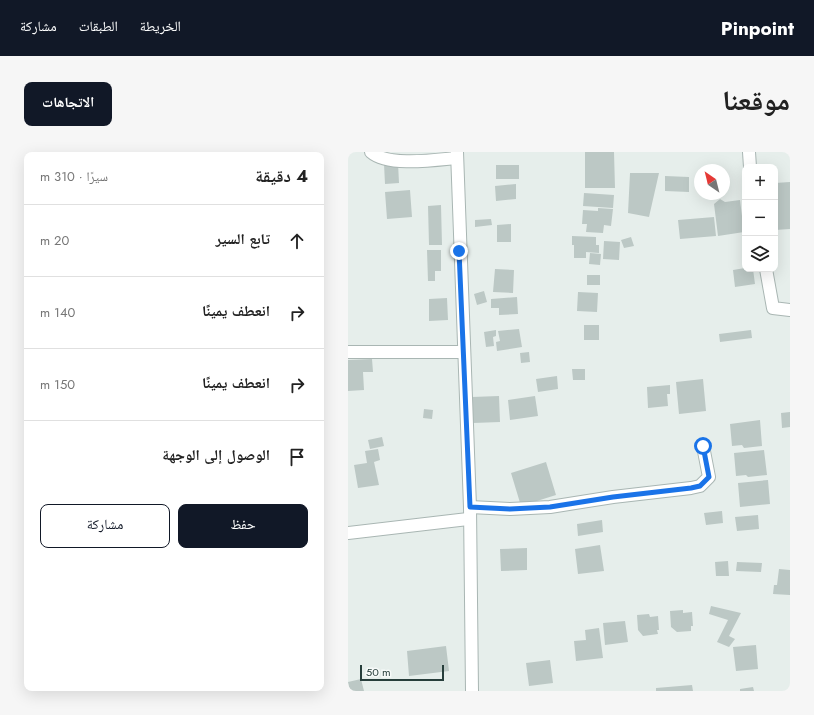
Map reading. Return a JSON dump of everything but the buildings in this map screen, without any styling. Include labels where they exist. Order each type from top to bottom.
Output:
[{"type":"street","points":[[371,152],[383,159],[418,162],[457,155],[469,513],[472,691]]},
{"type":"street","points":[[749,152],[750,164]]},
{"type":"street","points":[[767,272],[773,308],[790,310]]},
{"type":"street","points":[[348,352],[463,352]]},
{"type":"street","points":[[348,533],[469,513],[550,507],[700,486],[709,477],[703,446]]},
{"type":"route","points":[[459,251],[470,507],[510,509],[550,507],[700,486],[709,477],[703,446]]}]
